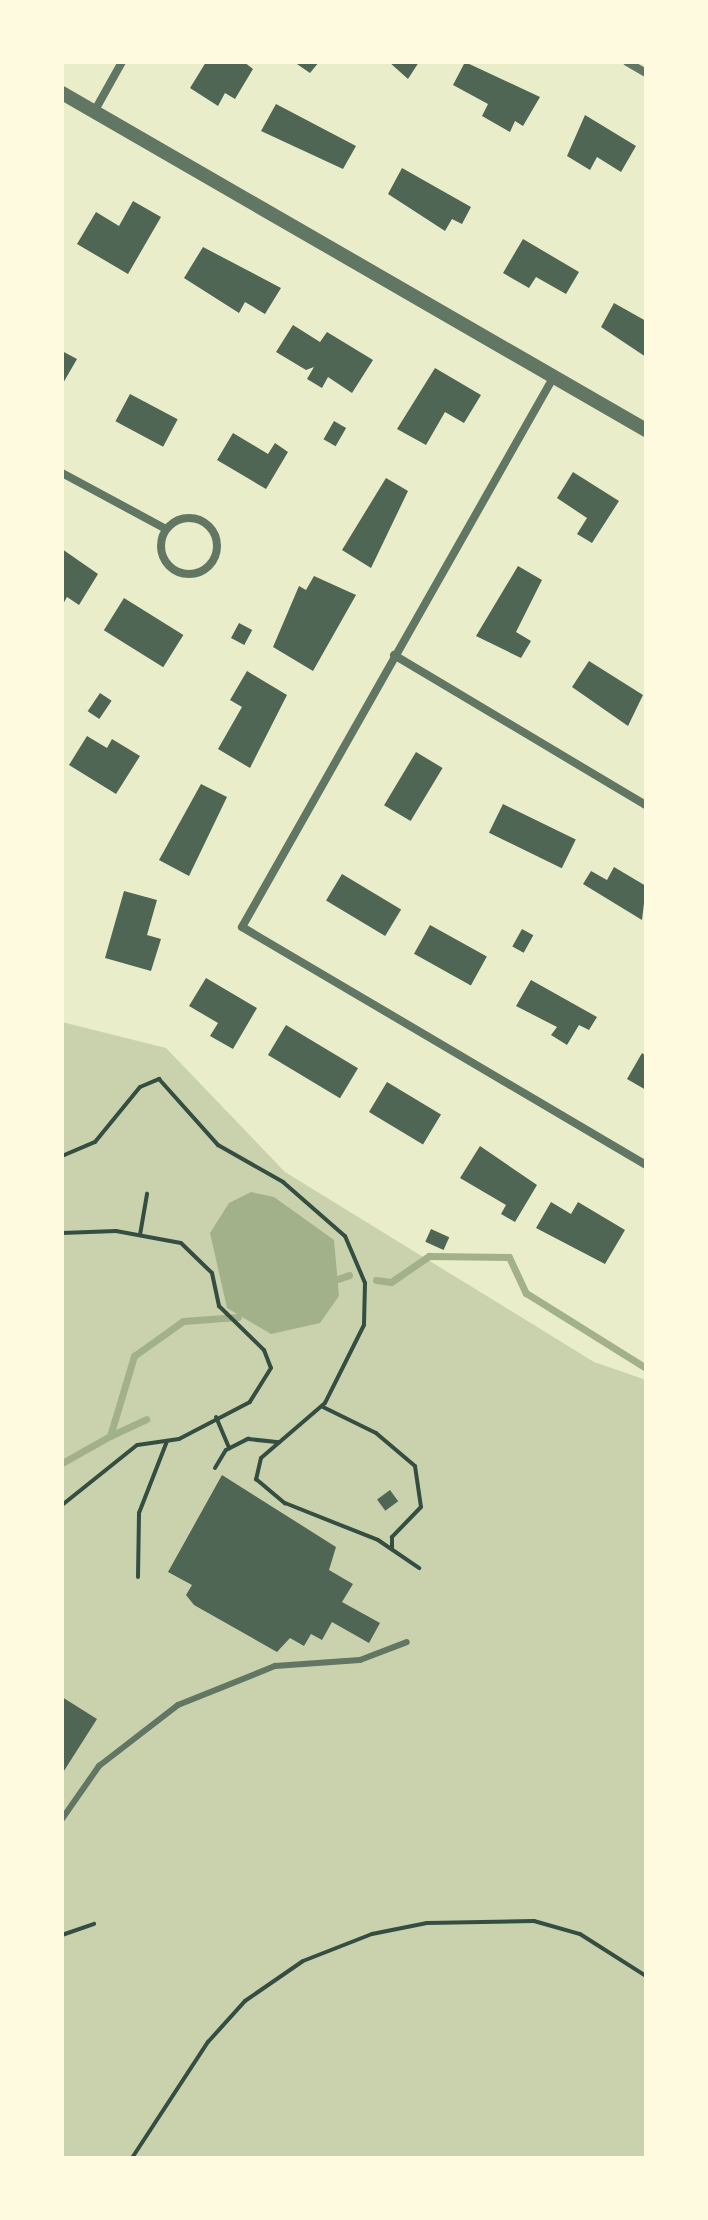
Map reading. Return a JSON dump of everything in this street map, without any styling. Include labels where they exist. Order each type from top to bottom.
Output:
[{"type":"street","points":[[94,112],[122,62]]},
{"type":"street","points":[[627,62],[646,73]]},
{"type":"street","points":[[62,93],[646,430]]},
{"type":"street","points":[[553,378],[242,927],[646,1165]]},
{"type":"street","points":[[62,473],[166,529]]},
{"type":"street","points":[[181,519],[200,520],[214,533],[213,561],[199,573],[173,570],[160,547],[166,529],[181,519]]},
{"type":"street","points":[[394,655],[646,805]]},
{"type":"lane","points":[[62,1819],[99,1766],[178,1705],[275,1666],[360,1660],[407,1642]]},
{"type":"path","points":[[62,1156],[95,1142],[140,1087],[159,1079],[218,1145],[321,1210],[354,1254],[369,1306],[322,1407],[257,1464],[262,1486],[393,1550],[419,1568]]},
{"type":"path","points":[[140,1235],[147,1194]]},
{"type":"path","points":[[62,1233],[140,1235],[181,1243],[207,1267],[222,1311],[248,1331],[266,1353],[270,1375],[250,1402],[167,1441],[137,1445],[62,1505]]},
{"type":"path","points":[[322,1407],[376,1433],[415,1466],[421,1507],[392,1537],[393,1550]]},
{"type":"path","points":[[216,1419],[229,1448]]},
{"type":"path","points":[[215,1468],[229,1448],[248,1439],[289,1439]]},
{"type":"path","points":[[138,1577],[139,1513],[167,1441]]},
{"type":"path","points":[[132,2158],[208,2042],[245,2001],[303,1961],[372,1934],[427,1923],[534,1921],[580,1934],[646,1976]]},
{"type":"path","points":[[62,1935],[94,1924]]},
{"type":"shaded area","points":[[62,1022],[166,1048],[285,1172],[594,1362],[646,1380],[646,2158],[62,2158]]},
{"type":"shaded area","points":[[251,1192],[274,1197],[334,1240],[339,1296],[320,1323],[271,1334],[227,1308],[210,1233],[229,1203]]},
{"type":"building","points":[[206,62],[244,62],[253,69],[235,99],[225,93],[218,106],[190,88]]},
{"type":"building","points":[[294,62],[319,62],[310,73]]},
{"type":"building","points":[[389,62],[419,62],[408,79]]},
{"type":"building","points":[[465,62],[540,97],[523,126],[515,121],[510,132],[482,116],[488,104],[453,85]]},
{"type":"building","points":[[276,104],[356,146],[343,169],[261,131]]},
{"type":"building","points":[[585,115],[636,146],[621,172],[597,157],[590,170],[567,156]]},
{"type":"building","points":[[402,168],[471,207],[462,224],[452,219],[445,231],[388,194]]},
{"type":"building","points":[[133,201],[161,217],[128,274],[77,244],[96,212],[119,226]]},
{"type":"building","points":[[523,239],[579,272],[566,294],[536,277],[529,288],[503,273]]},
{"type":"building","points":[[203,247],[281,288],[265,314],[245,302],[239,313],[184,278]]},
{"type":"building","points":[[614,303],[646,321],[646,357],[601,327]]},
{"type":"building","points":[[293,325],[320,342],[327,332],[373,360],[352,393],[328,377],[322,388],[307,379],[314,367],[306,370],[276,352]]},
{"type":"building","points":[[62,351],[77,359],[62,385]]},
{"type":"building","points":[[435,368],[481,395],[464,423],[445,412],[426,445],[397,429]]},
{"type":"building","points":[[130,394],[178,419],[163,447],[115,421]]},
{"type":"building","points":[[334,421],[346,428],[336,446],[324,439]]},
{"type":"building","points":[[233,433],[268,454],[275,443],[288,452],[266,489],[217,460]]},
{"type":"building","points":[[573,472],[619,501],[592,543],[577,534],[587,518],[557,498]]},
{"type":"building","points":[[386,478],[408,491],[371,568],[342,550]]},
{"type":"building","points":[[62,549],[98,574],[79,605],[67,597],[62,606]]},
{"type":"building","points":[[518,566],[542,580],[516,632],[531,641],[521,658],[476,636]]},
{"type":"building","points":[[314,576],[356,595],[313,671],[273,647],[299,586],[306,590]]},
{"type":"building","points":[[124,598],[183,635],[163,667],[104,630]]},
{"type":"building","points":[[239,623],[252,630],[244,645],[231,638]]},
{"type":"building","points":[[589,661],[643,695],[628,726],[572,687]]},
{"type":"building","points":[[247,671],[287,695],[250,768],[218,749],[242,707],[230,700]]},
{"type":"building","points":[[100,693],[112,701],[99,719],[88,711]]},
{"type":"building","points":[[87,736],[107,748],[112,739],[140,756],[116,794],[69,765]]},
{"type":"building","points":[[416,752],[443,768],[411,821],[384,805]]},
{"type":"building","points":[[201,784],[227,797],[189,876],[159,860]]},
{"type":"building","points":[[503,804],[576,840],[562,868],[489,833]]},
{"type":"building","points":[[614,867],[646,886],[642,920],[583,884],[591,871],[607,880]]},
{"type":"building","points":[[342,874],[401,910],[385,936],[326,901]]},
{"type":"building","points":[[124,891],[157,900],[147,935],[161,939],[151,971],[105,958]]},
{"type":"building","points":[[430,925],[487,957],[471,985],[414,954]]},
{"type":"building","points":[[522,929],[533,935],[524,953],[512,946]]},
{"type":"building","points":[[206,978],[257,1008],[233,1049],[210,1036],[218,1023],[189,1006]]},
{"type":"building","points":[[531,980],[597,1017],[589,1030],[579,1025],[567,1045],[551,1035],[557,1027],[516,1006]]},
{"type":"building","points":[[286,1025],[358,1068],[340,1098],[268,1055]]},
{"type":"building","points":[[642,1053],[646,1056],[646,1090],[627,1079]]},
{"type":"building","points":[[387,1082],[441,1114],[423,1144],[369,1112]]},
{"type":"building","points":[[480,1146],[537,1185],[515,1222],[501,1214],[506,1205],[460,1178]]},
{"type":"building","points":[[551,1202],[571,1214],[578,1202],[625,1230],[605,1264],[536,1228]]},
{"type":"building","points":[[431,1229],[449,1237],[444,1250],[425,1242]]},
{"type":"building","points":[[222,1475],[336,1547],[329,1570],[353,1584],[342,1602],[380,1623],[369,1643],[332,1622],[322,1640],[311,1634],[304,1646],[290,1638],[277,1652],[194,1605],[186,1595],[192,1585],[168,1572]]},
{"type":"building","points":[[390,1490],[398,1501],[385,1511],[377,1499]]},
{"type":"building","points":[[62,1697],[97,1719],[62,1774]]},
{"type":"waterway","points":[[376,1280],[391,1282],[429,1256],[509,1257],[526,1293],[646,1368]]},
{"type":"waterway","points":[[332,1281],[349,1275]]},
{"type":"waterway","points":[[62,1463],[110,1436],[134,1356],[183,1321],[238,1317]]},
{"type":"waterway","points":[[110,1436],[146,1419]]}]
